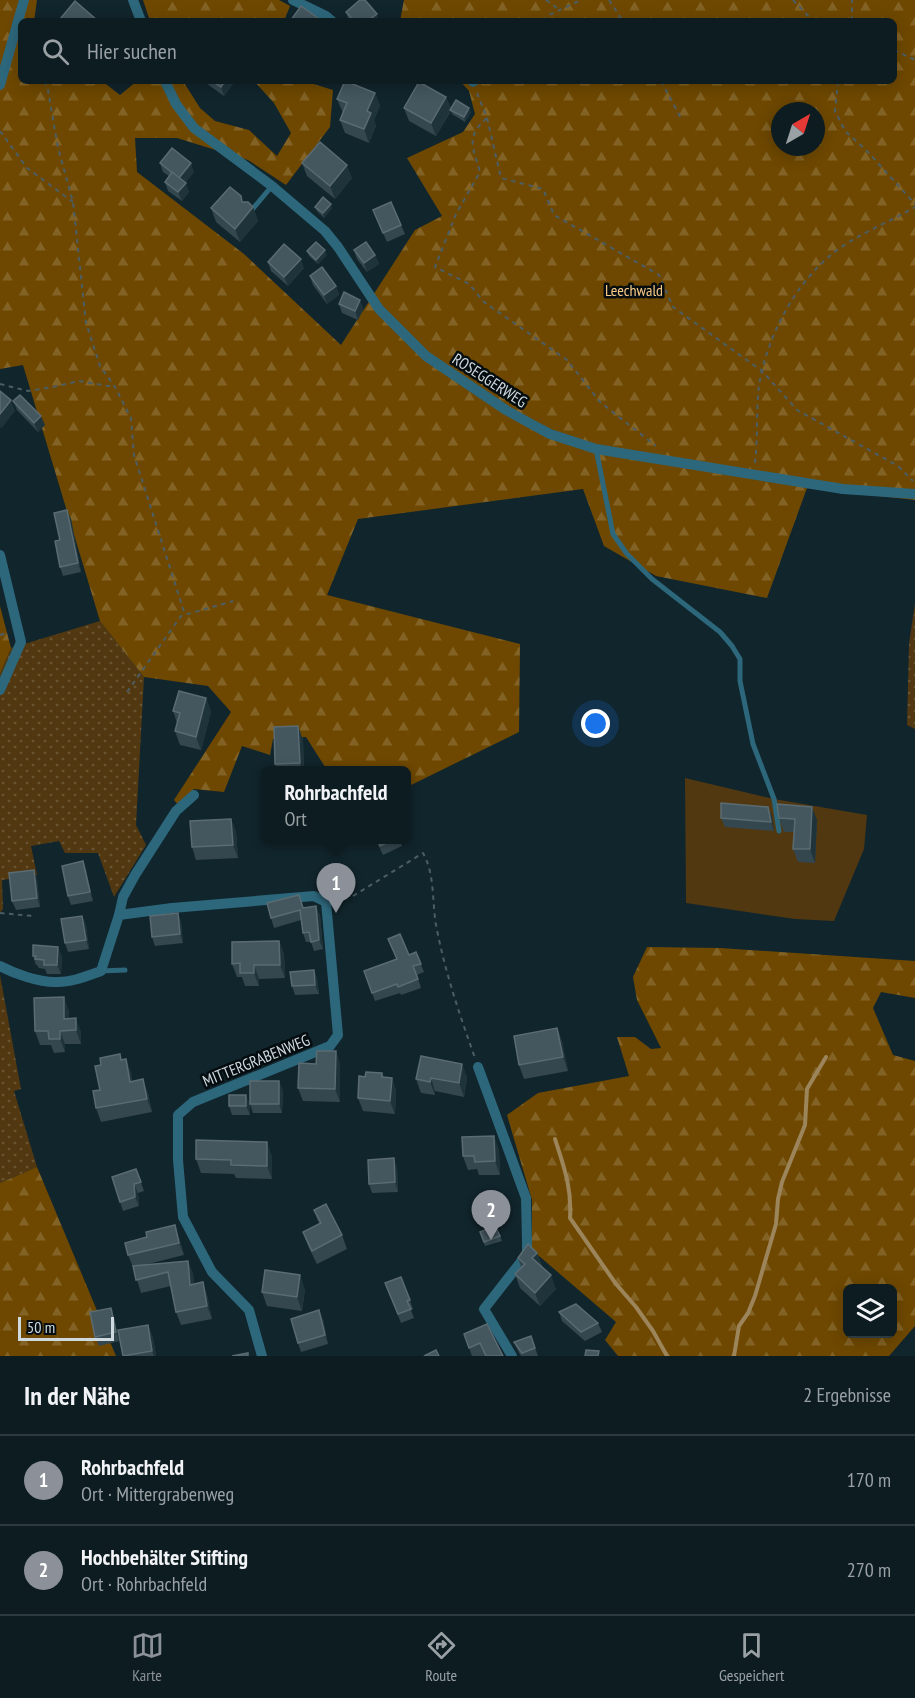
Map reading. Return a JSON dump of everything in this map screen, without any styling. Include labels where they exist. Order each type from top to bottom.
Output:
[{"type":"street","points":[[19,18],[24,0]]},
{"type":"street","points":[[133,0],[140,18]]},
{"type":"street","points":[[293,0],[328,18]]},
{"type":"street","points":[[0,85],[18,21]]},
{"type":"street","name":"ROSEGGERWEG","points":[[166,84],[176,104],[194,128],[272,186],[325,231],[379,309],[426,356],[506,410],[533,425],[550,434],[596,449],[843,489],[915,494]]},
{"type":"street","points":[[0,555],[21,642],[0,690]]},
{"type":"street","points":[[0,966],[8,971],[54,982],[101,971],[123,897],[176,811],[194,795]]},
{"type":"street","name":"MITTERGRABENWEG","points":[[119,915],[172,908],[314,896],[326,902],[338,1035],[330,1046],[193,1102],[178,1115],[178,1160],[183,1217],[212,1272],[249,1310],[262,1356]]},
{"type":"street","points":[[478,1067],[526,1198],[527,1254],[483,1309],[512,1356]]},
{"type":"lane","points":[[250,212],[272,186]]},
{"type":"lane","points":[[596,449],[613,534],[627,554],[652,579],[720,632],[740,659],[740,681],[753,744],[774,799],[780,831]]},
{"type":"lane","points":[[101,971],[125,970]]},
{"type":"path","points":[[546,0],[560,10]]},
{"type":"path","points":[[548,18],[581,0]]},
{"type":"path","points":[[609,0],[621,18]]},
{"type":"path","points":[[793,0],[810,18]]},
{"type":"path","points":[[852,0],[852,18]]},
{"type":"path","points":[[897,51],[915,60]]},
{"type":"path","points":[[45,84],[58,148],[73,202],[86,323],[100,366],[115,387],[131,418],[134,455],[185,615]]},
{"type":"path","points":[[473,84],[487,118],[501,178],[543,189],[554,215],[659,275],[673,307],[762,371],[797,410],[898,466],[915,483]]},
{"type":"path","points":[[663,84],[682,120]]},
{"type":"path","points":[[754,475],[759,388],[765,358],[783,317],[799,290],[825,260],[846,243],[915,206],[866,150],[845,131],[835,111],[838,84]]},
{"type":"path","points":[[487,118],[477,127],[471,139],[480,172],[456,214],[435,267],[469,284],[484,302],[567,360],[600,402],[659,448]]},
{"type":"path","points":[[0,131],[27,168],[73,202]]},
{"type":"path","points":[[0,384],[28,391],[79,381],[115,387]]},
{"type":"path","points":[[127,692],[181,616],[233,601]]},
{"type":"path","points":[[344,896],[353,896],[423,853],[428,862],[436,923],[452,993],[478,1067]]},
{"type":"path","points":[[0,913],[33,916]]},
{"type":"shaded area","points":[[915,603],[915,729],[907,725],[909,644]]},
{"type":"shaded area","points":[[100,621],[144,677],[136,825],[146,845],[114,897],[98,853],[65,853],[59,841],[31,846],[37,875],[2,880],[3,909],[0,913],[0,674],[11,648]]},
{"type":"shaded area","points":[[685,778],[774,799],[867,815],[864,849],[834,921],[795,919],[686,903]]},
{"type":"shaded area","points":[[0,975],[21,1089],[14,1091],[37,1167],[0,1183]]},
{"type":"green space","name":"Leechwald","points":[[0,0],[37,0],[34,18],[18,18],[18,84],[106,84],[120,95],[133,84],[185,84],[200,108],[215,121],[249,130],[277,156],[291,133],[274,103],[257,84],[314,84],[333,90],[330,127],[286,185],[248,160],[177,138],[135,138],[137,172],[244,254],[341,345],[415,230],[442,216],[407,158],[463,132],[475,114],[469,91],[463,84],[897,84],[897,18],[401,18],[404,0],[915,0],[915,500],[807,488],[767,598],[656,576],[604,546],[583,489],[358,519],[327,595],[520,644],[519,732],[411,785],[411,766],[324,766],[306,737],[273,739],[270,755],[242,746],[224,792],[194,789],[179,806],[174,800],[231,712],[208,686],[144,677],[100,621],[23,365],[0,369]]},
{"type":"green space","points":[[143,0],[279,0],[290,6],[285,18],[149,18]]},
{"type":"green space","points":[[0,606],[11,648],[0,674]]},
{"type":"green space","points":[[647,947],[720,948],[915,961],[915,998],[881,992],[873,1008],[893,1055],[915,1061],[915,1326],[889,1356],[618,1356],[605,1340],[616,1322],[532,1250],[532,1200],[507,1115],[538,1093],[629,1076],[617,1037],[635,1037],[651,1049],[661,1048],[637,1000],[633,977]]},
{"type":"green space","points":[[37,1167],[116,1356],[0,1356],[0,1183]]},
{"type":"building","points":[[360,0],[365,0],[377,14],[372,18],[351,18],[346,12]]},
{"type":"building","points":[[75,1],[95,18],[61,18]]},
{"type":"building","points":[[301,6],[318,18],[292,18]]},
{"type":"building","points":[[344,84],[352,84],[375,93],[367,111],[371,113],[364,129],[340,120],[347,103],[337,99]]},
{"type":"building","points":[[418,84],[423,84],[446,97],[431,123],[404,108]]},
{"type":"building","points":[[456,100],[469,108],[464,117],[450,110]]},
{"type":"building","points":[[320,142],[347,165],[330,186],[302,163]]},
{"type":"building","points":[[172,148],[191,163],[179,178],[160,163]]},
{"type":"building","points":[[172,172],[186,183],[178,192],[165,182]]},
{"type":"building","points":[[230,187],[241,196],[242,202],[248,202],[253,207],[235,229],[211,208]]},
{"type":"building","points":[[323,197],[331,204],[323,213],[315,207]]},
{"type":"building","points":[[391,202],[401,225],[383,233],[373,210]]},
{"type":"building","points":[[316,242],[325,250],[316,260],[307,251]]},
{"type":"building","points":[[366,242],[375,255],[364,263],[354,250]]},
{"type":"building","points":[[284,244],[301,259],[284,277],[268,262]]},
{"type":"building","points":[[322,267],[336,286],[324,295],[310,276]]},
{"type":"building","points":[[344,292],[360,300],[355,311],[339,304]]},
{"type":"building","points":[[0,391],[11,400],[0,414]]},
{"type":"building","points":[[20,395],[41,416],[34,423],[13,401]]},
{"type":"building","points":[[67,510],[78,563],[60,567],[55,541],[60,540],[54,513]]},
{"type":"building","points":[[179,691],[206,698],[196,737],[175,731],[180,713],[173,711]]},
{"type":"building","points":[[298,726],[300,763],[275,764],[274,727]]},
{"type":"building","points":[[721,803],[768,807],[771,822],[721,818]]},
{"type":"building","points":[[777,804],[812,807],[810,849],[793,849],[795,819],[779,818]]},
{"type":"building","points":[[231,819],[233,845],[192,847],[190,821]]},
{"type":"building","points":[[83,861],[90,892],[68,896],[62,866]]},
{"type":"building","points":[[34,870],[37,898],[12,901],[9,873]]},
{"type":"building","points":[[299,895],[303,908],[316,906],[319,940],[311,942],[309,932],[303,933],[300,910],[271,918],[267,903]]},
{"type":"building","points":[[178,913],[180,934],[152,937],[150,916]]},
{"type":"building","points":[[82,916],[86,940],[65,943],[61,919]]},
{"type":"building","points":[[400,934],[409,955],[416,952],[421,964],[413,966],[418,979],[398,987],[397,984],[372,993],[364,971],[397,959],[388,939]]},
{"type":"building","points":[[279,941],[280,965],[254,965],[254,973],[240,973],[240,963],[232,964],[232,942]]},
{"type":"building","points":[[33,945],[58,947],[57,965],[44,965],[44,960],[35,959]]},
{"type":"building","points":[[314,970],[315,985],[292,986],[290,972]]},
{"type":"building","points":[[64,997],[64,1019],[76,1018],[76,1030],[60,1031],[60,1039],[49,1039],[48,1031],[35,1031],[34,998]]},
{"type":"building","points":[[557,1028],[563,1057],[519,1065],[514,1036]]},
{"type":"building","points":[[317,1051],[336,1051],[335,1089],[298,1088],[299,1063],[316,1064]]},
{"type":"building","points":[[120,1054],[121,1060],[126,1059],[130,1082],[143,1079],[147,1099],[96,1108],[93,1091],[100,1090],[95,1066],[101,1065],[100,1058]]},
{"type":"building","points":[[421,1056],[462,1064],[459,1083],[431,1078],[430,1082],[416,1079]]},
{"type":"building","points":[[366,1072],[382,1073],[382,1077],[392,1078],[390,1101],[358,1098],[359,1076],[365,1077]]},
{"type":"building","points":[[250,1081],[279,1081],[279,1104],[250,1104]]},
{"type":"building","points":[[229,1095],[246,1095],[246,1106],[229,1106]]},
{"type":"building","points":[[494,1136],[495,1161],[475,1162],[474,1156],[463,1156],[462,1137]]},
{"type":"building","points":[[196,1140],[267,1142],[267,1166],[231,1165],[231,1160],[196,1159]]},
{"type":"building","points":[[394,1158],[395,1182],[369,1184],[368,1160]]},
{"type":"building","points":[[136,1169],[141,1182],[134,1184],[135,1197],[120,1202],[112,1177]]},
{"type":"building","points":[[326,1204],[342,1235],[312,1251],[303,1232],[321,1223],[314,1210]]},
{"type":"building","points":[[175,1225],[179,1243],[128,1255],[125,1243],[147,1237],[146,1232]]},
{"type":"building","points":[[495,1226],[500,1236],[484,1242],[480,1232]]},
{"type":"building","points":[[528,1244],[537,1253],[532,1258],[551,1275],[535,1293],[515,1274],[525,1264],[518,1258]]},
{"type":"building","points":[[188,1261],[190,1285],[203,1282],[207,1306],[176,1312],[168,1272],[136,1280],[133,1266]]},
{"type":"building","points":[[265,1270],[300,1275],[297,1297],[262,1292]]},
{"type":"building","points":[[401,1277],[411,1309],[398,1314],[385,1283]]},
{"type":"building","points":[[576,1304],[598,1323],[581,1332],[559,1312]]},
{"type":"building","points":[[111,1308],[116,1332],[95,1337],[90,1312]]},
{"type":"building","points":[[319,1310],[325,1335],[298,1343],[291,1319]]},
{"type":"building","points":[[487,1324],[503,1356],[486,1356],[480,1343],[469,1348],[464,1334]]},
{"type":"building","points":[[148,1325],[152,1351],[123,1356],[118,1330]]},
{"type":"building","points":[[531,1336],[535,1348],[522,1353],[514,1342]]},
{"type":"building","points":[[436,1350],[439,1356],[424,1356]]},
{"type":"building","points":[[586,1350],[599,1351],[598,1356],[585,1356]]},
{"type":"building","points":[[248,1353],[248,1356],[232,1356]]},
{"type":"waterway","points":[[734,1356],[739,1326],[748,1313],[755,1296],[776,1224],[782,1182],[805,1125],[807,1089],[826,1057]]},
{"type":"waterway","points":[[555,1139],[569,1187],[570,1218],[616,1284],[653,1331],[667,1356]]},
{"type":"place","name":"Rohrbachfeld","points":[[336,913]]},
{"type":"place","name":"Hochbehälter Stifting","points":[[491,1240]]}]
